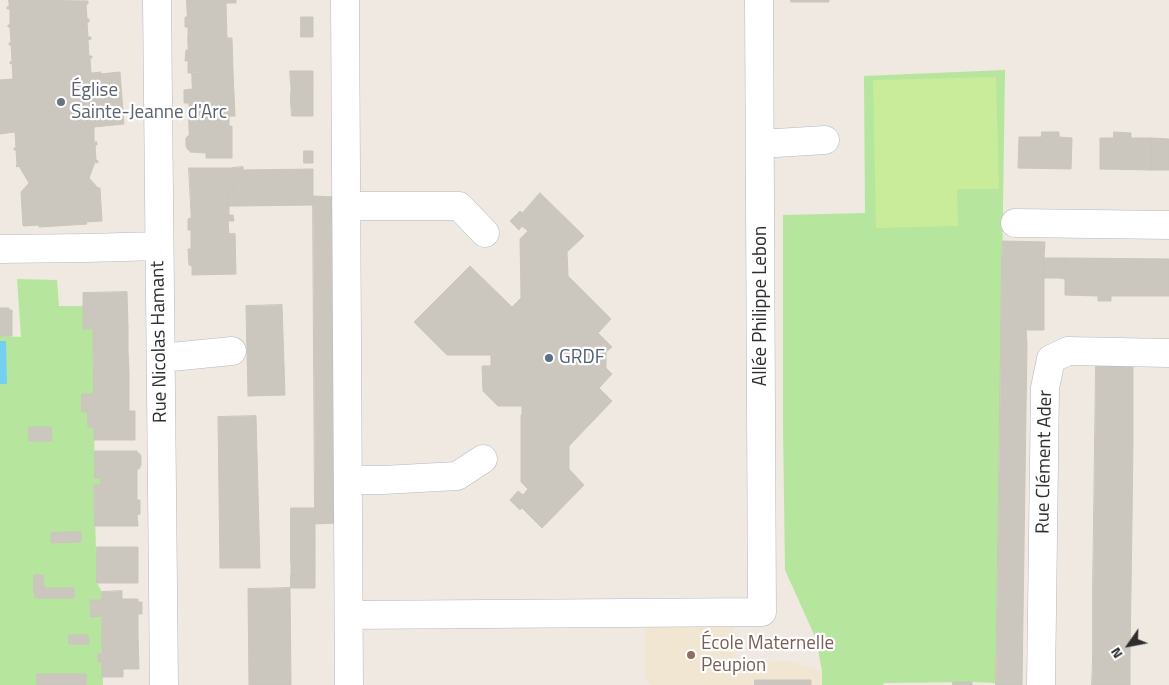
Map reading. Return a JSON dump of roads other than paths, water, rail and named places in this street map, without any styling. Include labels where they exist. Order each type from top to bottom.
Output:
[{"type":"street","name":"Rue Nicolas Hamant","points":[[157,0],[164,685]]},
{"type":"street","points":[[345,0],[349,685]]},
{"type":"street","name":"Allée Philippe Lebon","points":[[349,615],[762,612],[759,0]]},
{"type":"street","points":[[760,144],[825,140]]},
{"type":"street","points":[[346,206],[460,206],[486,233]]},
{"type":"street","points":[[1015,223],[1169,225]]},
{"type":"street","points":[[0,249],[159,246]]},
{"type":"street","points":[[161,358],[232,351]]},
{"type":"street","name":"Rue Clément Ader","points":[[1041,685],[1045,388],[1051,360],[1068,351],[1169,353]]},
{"type":"street","points":[[348,480],[457,476],[483,459]]},
{"type":"water","points":[[0,341],[6,341],[7,384],[0,384]]},
{"type":"place","name":"Église Sainte-Jeanne d'Arc","points":[[61,102]]},
{"type":"place","name":"GRDF","points":[[549,358]]},
{"type":"place","name":"École Maternelle Peupion","points":[[691,655]]}]
